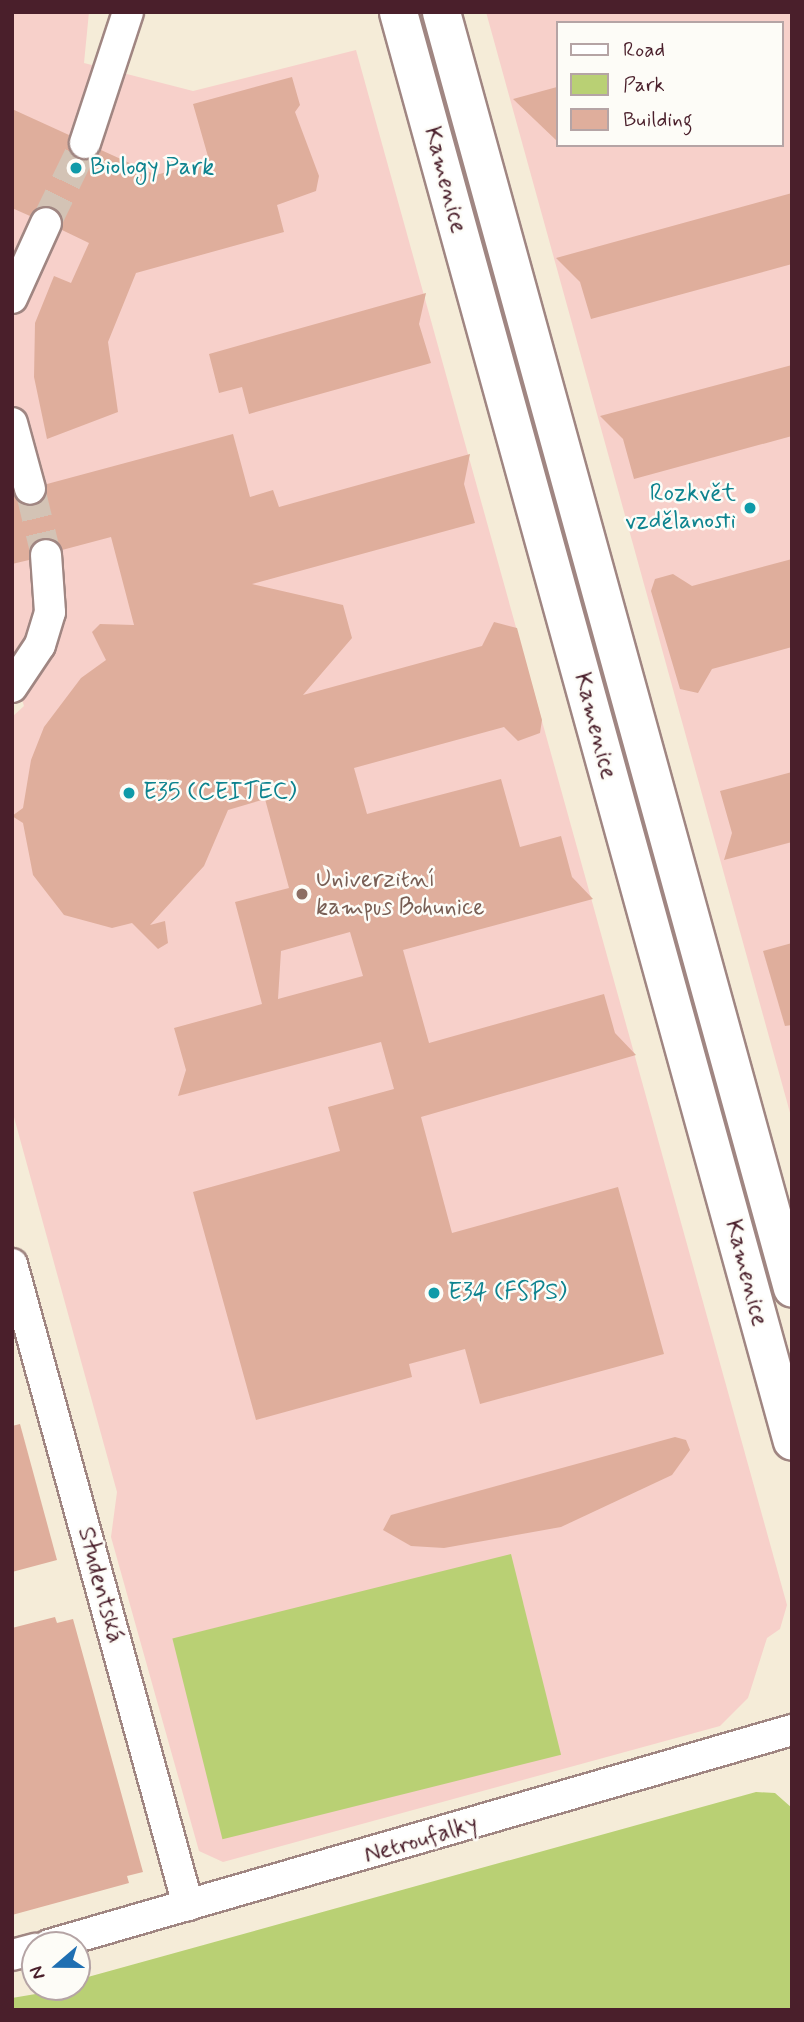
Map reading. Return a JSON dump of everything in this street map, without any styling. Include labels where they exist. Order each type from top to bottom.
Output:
[{"type":"street","points":[[85,143],[128,12]]},
{"type":"street","name":"Kamenice","points":[[398,12],[792,1441]]},
{"type":"street","name":"Kamenice","points":[[441,12],[792,1288]]},
{"type":"street","points":[[12,298],[46,223]]},
{"type":"street","points":[[12,423],[30,489]]},
{"type":"street","points":[[12,687],[40,645],[50,612],[46,555]]},
{"type":"street","name":"Studentská","points":[[12,1264],[188,1905]]},
{"type":"street","name":"Netroufalky","points":[[91,1933],[792,1730]]},
{"type":"shaded area","name":"Univerzitní kampus Bohunice","points":[[12,12],[89,12],[84,63],[193,91],[356,50],[787,1605],[780,1629],[767,1638],[748,1698],[720,1726],[223,1862],[199,1851],[111,1537],[117,1492],[12,1110],[12,717],[24,706],[12,667]]},
{"type":"shaded area","points":[[486,12],[792,12],[792,1120]]},
{"type":"green space","points":[[511,1554],[561,1755],[222,1839],[172,1638]]},
{"type":"green space","points":[[756,1792],[775,1793],[792,1808],[792,2010],[12,2010],[12,1998],[21,1996],[21,2001],[91,2001],[91,1976]]},
{"type":"building","name":"Biology Park","points":[[292,77],[300,105],[295,112],[319,176],[316,191],[277,205],[284,232],[136,273],[108,342],[118,412],[47,439],[34,377],[35,323],[54,276],[71,283],[89,243],[62,230],[54,207],[44,206],[30,216],[12,208],[12,109],[69,135],[68,147],[79,159],[101,150],[156,175],[209,160],[193,104]]},
{"type":"building","points":[[556,87],[556,140],[513,99]]},
{"type":"building","points":[[792,193],[792,264],[591,319],[580,282],[556,258]]},
{"type":"building","points":[[426,293],[419,324],[431,363],[249,414],[242,387],[219,393],[209,354]]},
{"type":"building","points":[[792,365],[792,436],[634,479],[623,439],[600,416]]},
{"type":"building","points":[[233,434],[250,497],[273,490],[279,507],[470,454],[464,484],[475,523],[252,584],[343,605],[352,638],[303,695],[482,646],[494,622],[517,628],[542,720],[540,733],[518,741],[504,727],[354,768],[367,814],[501,779],[520,847],[561,836],[572,877],[593,899],[403,950],[429,1043],[604,994],[615,1033],[636,1055],[421,1117],[452,1233],[618,1187],[664,1354],[480,1404],[465,1349],[409,1364],[412,1377],[256,1420],[193,1192],[340,1151],[328,1107],[394,1089],[381,1042],[178,1096],[186,1070],[174,1028],[262,1004],[235,902],[289,888],[265,799],[228,810],[204,866],[150,925],[165,921],[168,943],[158,949],[132,923],[112,928],[64,915],[33,875],[23,823],[12,816],[23,808],[31,760],[44,727],[81,678],[106,660],[92,632],[100,624],[134,625],[111,537],[62,550],[44,538],[31,547],[29,560],[12,564],[12,494],[34,506],[43,501],[47,484]],"holes":[[[350,932],[363,976],[278,999],[281,951]]]},
{"type":"building","points":[[792,559],[792,647],[712,669],[698,693],[680,689],[651,591],[655,579],[673,574],[692,586]]},
{"type":"building","points":[[792,772],[792,842],[724,860],[732,833],[720,791]]},
{"type":"building","points":[[792,943],[792,1025],[785,1026],[763,951]]},
{"type":"building","points":[[20,1424],[57,1560],[12,1572],[12,1426]]},
{"type":"building","points":[[675,1437],[686,1440],[690,1450],[672,1475],[561,1527],[444,1548],[411,1546],[383,1530],[391,1515]]},
{"type":"building","points":[[55,1617],[57,1623],[73,1619],[143,1872],[127,1876],[129,1883],[12,1915],[12,1628]]},
{"type":"tunnel","points":[[46,223],[85,143]]},
{"type":"tunnel","points":[[30,489],[46,555]]},
{"type":"place","name":"Biology Park","points":[[76,168]]},
{"type":"place","name":"Rozkvět vzdělanosti","points":[[750,508]]},
{"type":"place","name":"E35 (CEITEC)","points":[[129,793]]},
{"type":"place","name":"Univerzitní kampus Bohunice","points":[[302,894]]},
{"type":"place","name":"E34 (FSPS)","points":[[434,1293]]}]
